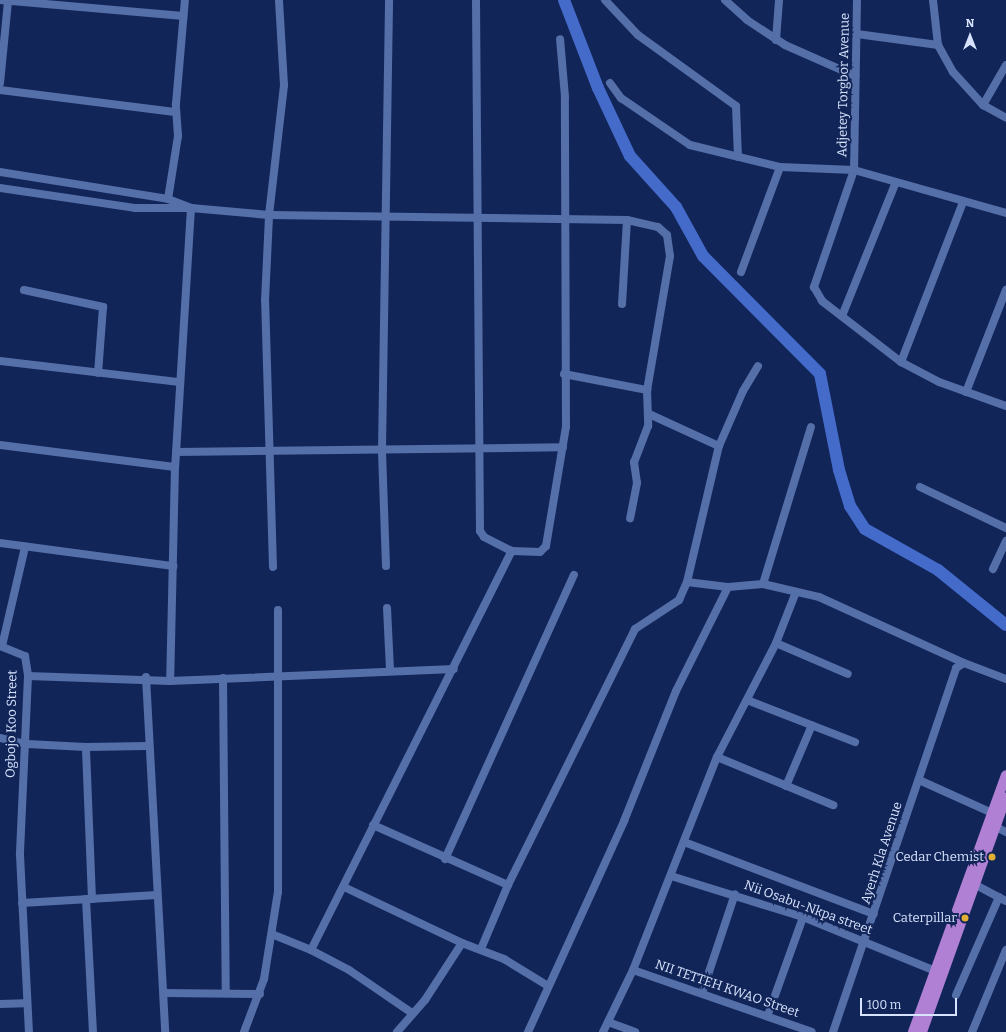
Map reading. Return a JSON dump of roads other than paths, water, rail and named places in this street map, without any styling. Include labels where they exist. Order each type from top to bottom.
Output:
[{"type":"main road","points":[[913,1032],[1006,775]]},
{"type":"main road","points":[[922,1032],[1006,798]]},
{"type":"street","points":[[95,10],[96,0]]},
{"type":"street","points":[[168,199],[178,136],[175,112],[185,0]]},
{"type":"street","points":[[273,568],[272,451],[265,308],[269,215],[284,85],[279,0]]},
{"type":"street","points":[[386,566],[382,450],[388,216],[389,0]]},
{"type":"street","points":[[476,0],[477,448],[481,533],[512,551],[540,552],[545,548],[563,448],[564,374],[562,219],[565,97],[560,39]]},
{"type":"street","points":[[605,0],[638,35],[736,106],[738,157]]},
{"type":"street","points":[[725,0],[776,40],[855,76]]},
{"type":"street","points":[[776,40],[779,0]]},
{"type":"street","name":"Adjetey Torgbor Avenue","points":[[857,0],[854,170],[814,287],[822,301],[901,362],[925,376],[1006,406]]},
{"type":"street","points":[[933,0],[938,45],[953,72],[983,105],[1006,118]]},
{"type":"street","points":[[0,82],[4,1],[95,10],[184,16]]},
{"type":"street","points":[[857,34],[938,45]]},
{"type":"street","points":[[983,105],[1006,65]]},
{"type":"street","points":[[610,83],[621,98],[679,138],[738,157],[780,168],[854,170],[1006,214]]},
{"type":"street","points":[[0,90],[175,112]]},
{"type":"street","points":[[741,272],[780,168]]},
{"type":"street","points":[[0,172],[168,199],[191,208]]},
{"type":"street","points":[[842,316],[896,182]]},
{"type":"street","points":[[0,188],[135,208],[191,208],[269,215],[627,220],[658,227],[670,244],[647,390],[649,414],[646,432],[634,462],[637,483],[630,518]]},
{"type":"street","points":[[901,362],[963,202]]},
{"type":"street","points":[[170,681],[175,467],[191,208]]},
{"type":"street","points":[[622,304],[627,220]]},
{"type":"street","points":[[24,290],[103,307],[98,373]]},
{"type":"street","points":[[966,392],[1006,290]]},
{"type":"street","points":[[0,366],[0,361],[180,382]]},
{"type":"street","points":[[482,949],[508,884],[635,629],[679,600],[687,582],[719,446],[743,391],[758,366]]},
{"type":"street","points":[[564,374],[647,390]]},
{"type":"street","points":[[649,414],[719,446]]},
{"type":"street","points":[[763,584],[811,427]]},
{"type":"street","points":[[0,445],[175,467]]},
{"type":"street","points":[[176,452],[563,448]]},
{"type":"street","points":[[920,487],[1006,528]]},
{"type":"street","points":[[993,569],[1006,541]]},
{"type":"street","points":[[0,544],[172,566]]},
{"type":"street","points":[[1,646],[25,547]]},
{"type":"street","points":[[311,950],[344,887],[373,825],[454,669],[512,551]]},
{"type":"street","points":[[446,859],[574,575]]},
{"type":"street","points":[[687,582],[728,587],[763,584],[819,597],[964,663],[1006,680]]},
{"type":"street","points":[[528,1032],[624,821],[676,691],[728,587]]},
{"type":"street","points":[[603,1032],[633,970],[718,757],[776,643],[796,592]]},
{"type":"street","points":[[387,608],[390,669]]},
{"type":"street","points":[[244,1032],[260,994],[274,935],[279,867],[277,675],[278,610]]},
{"type":"street","points":[[776,643],[848,674]]},
{"type":"street","name":"Ogbojo Koo Street","points":[[1,646],[24,656],[28,676],[27,744],[20,855],[25,1003],[29,1032]]},
{"type":"street","name":"Ayerh Kla Avenue","points":[[833,1032],[866,941],[951,681],[956,668],[964,663]]},
{"type":"street","points":[[28,676],[146,677],[170,681],[390,669],[454,669]]},
{"type":"street","points":[[146,677],[147,746],[155,814],[157,895],[164,993],[165,1032]]},
{"type":"street","points":[[223,678],[226,992]]},
{"type":"street","points":[[747,700],[855,742]]},
{"type":"street","points":[[786,786],[812,725]]},
{"type":"street","points":[[0,738],[27,744],[86,747],[147,746]]},
{"type":"street","points":[[86,747],[93,1032]]},
{"type":"street","points":[[718,757],[833,805]]},
{"type":"street","points":[[919,780],[992,813]]},
{"type":"street","points":[[373,825],[446,859],[508,884]]},
{"type":"street","points":[[996,827],[1006,832]]},
{"type":"street","points":[[684,842],[874,914]]},
{"type":"street","name":"Nii Osabu-Nkpa street","points":[[671,876],[735,894],[803,917],[866,941],[935,971]]},
{"type":"street","points":[[956,995],[1002,899],[974,884]]},
{"type":"street","points":[[344,887],[462,943],[482,949],[548,986]]},
{"type":"street","points":[[702,993],[735,894]]},
{"type":"street","points":[[22,903],[157,895]]},
{"type":"street","points":[[768,1015],[803,917]]},
{"type":"street","points":[[274,935],[311,950],[349,970],[412,1013]]},
{"type":"street","points":[[397,1032],[412,1013],[425,1000],[462,943]]},
{"type":"street","points":[[972,1032],[1006,950]]},
{"type":"street","name":"NII TETTEH KWAO Street","points":[[633,970],[768,1015],[812,1032]]},
{"type":"street","points":[[164,993],[226,992],[260,994]]},
{"type":"street","points":[[0,1004],[25,1003]]},
{"type":"street","points":[[608,1022],[635,1032]]},
{"type":"waterway","points":[[564,0],[598,88],[630,156],[676,207],[703,256],[820,374],[839,470],[850,506],[865,529],[938,570],[1006,625]]},
{"type":"place","name":"Cedar Chemist","points":[[992,857]]},
{"type":"place","name":"Caterpillar","points":[[965,918]]}]
